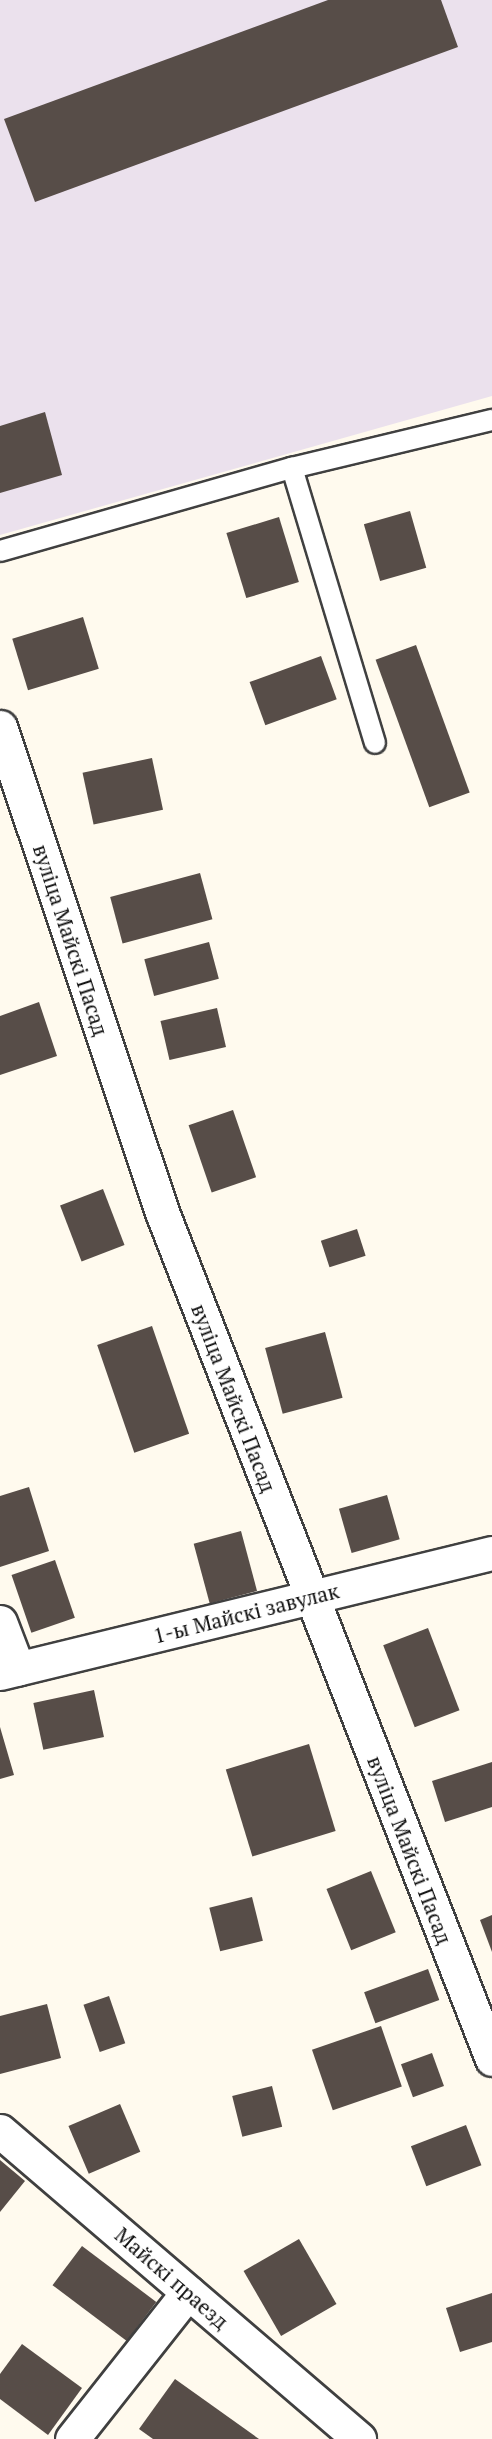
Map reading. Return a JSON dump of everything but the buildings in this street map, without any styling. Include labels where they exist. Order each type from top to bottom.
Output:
[{"type":"street","name":"вуліца Майскі Пасад","points":[[0,727],[162,1212],[492,2059]]},
{"type":"street","name":"1-ы Майскі завулак","points":[[9,1671],[492,1553]]},
{"type":"street","points":[[0,1622],[9,1671]]},
{"type":"street","name":"Майскі праезд","points":[[0,2131],[188,2292],[345,2435]]},
{"type":"street","points":[[72,2439],[188,2292]]},
{"type":"lane","points":[[0,551],[292,468],[492,420]]},
{"type":"lane","points":[[292,468],[375,743]]},
{"type":"shaded area","points":[[0,0],[492,0],[492,396],[0,535]]}]
